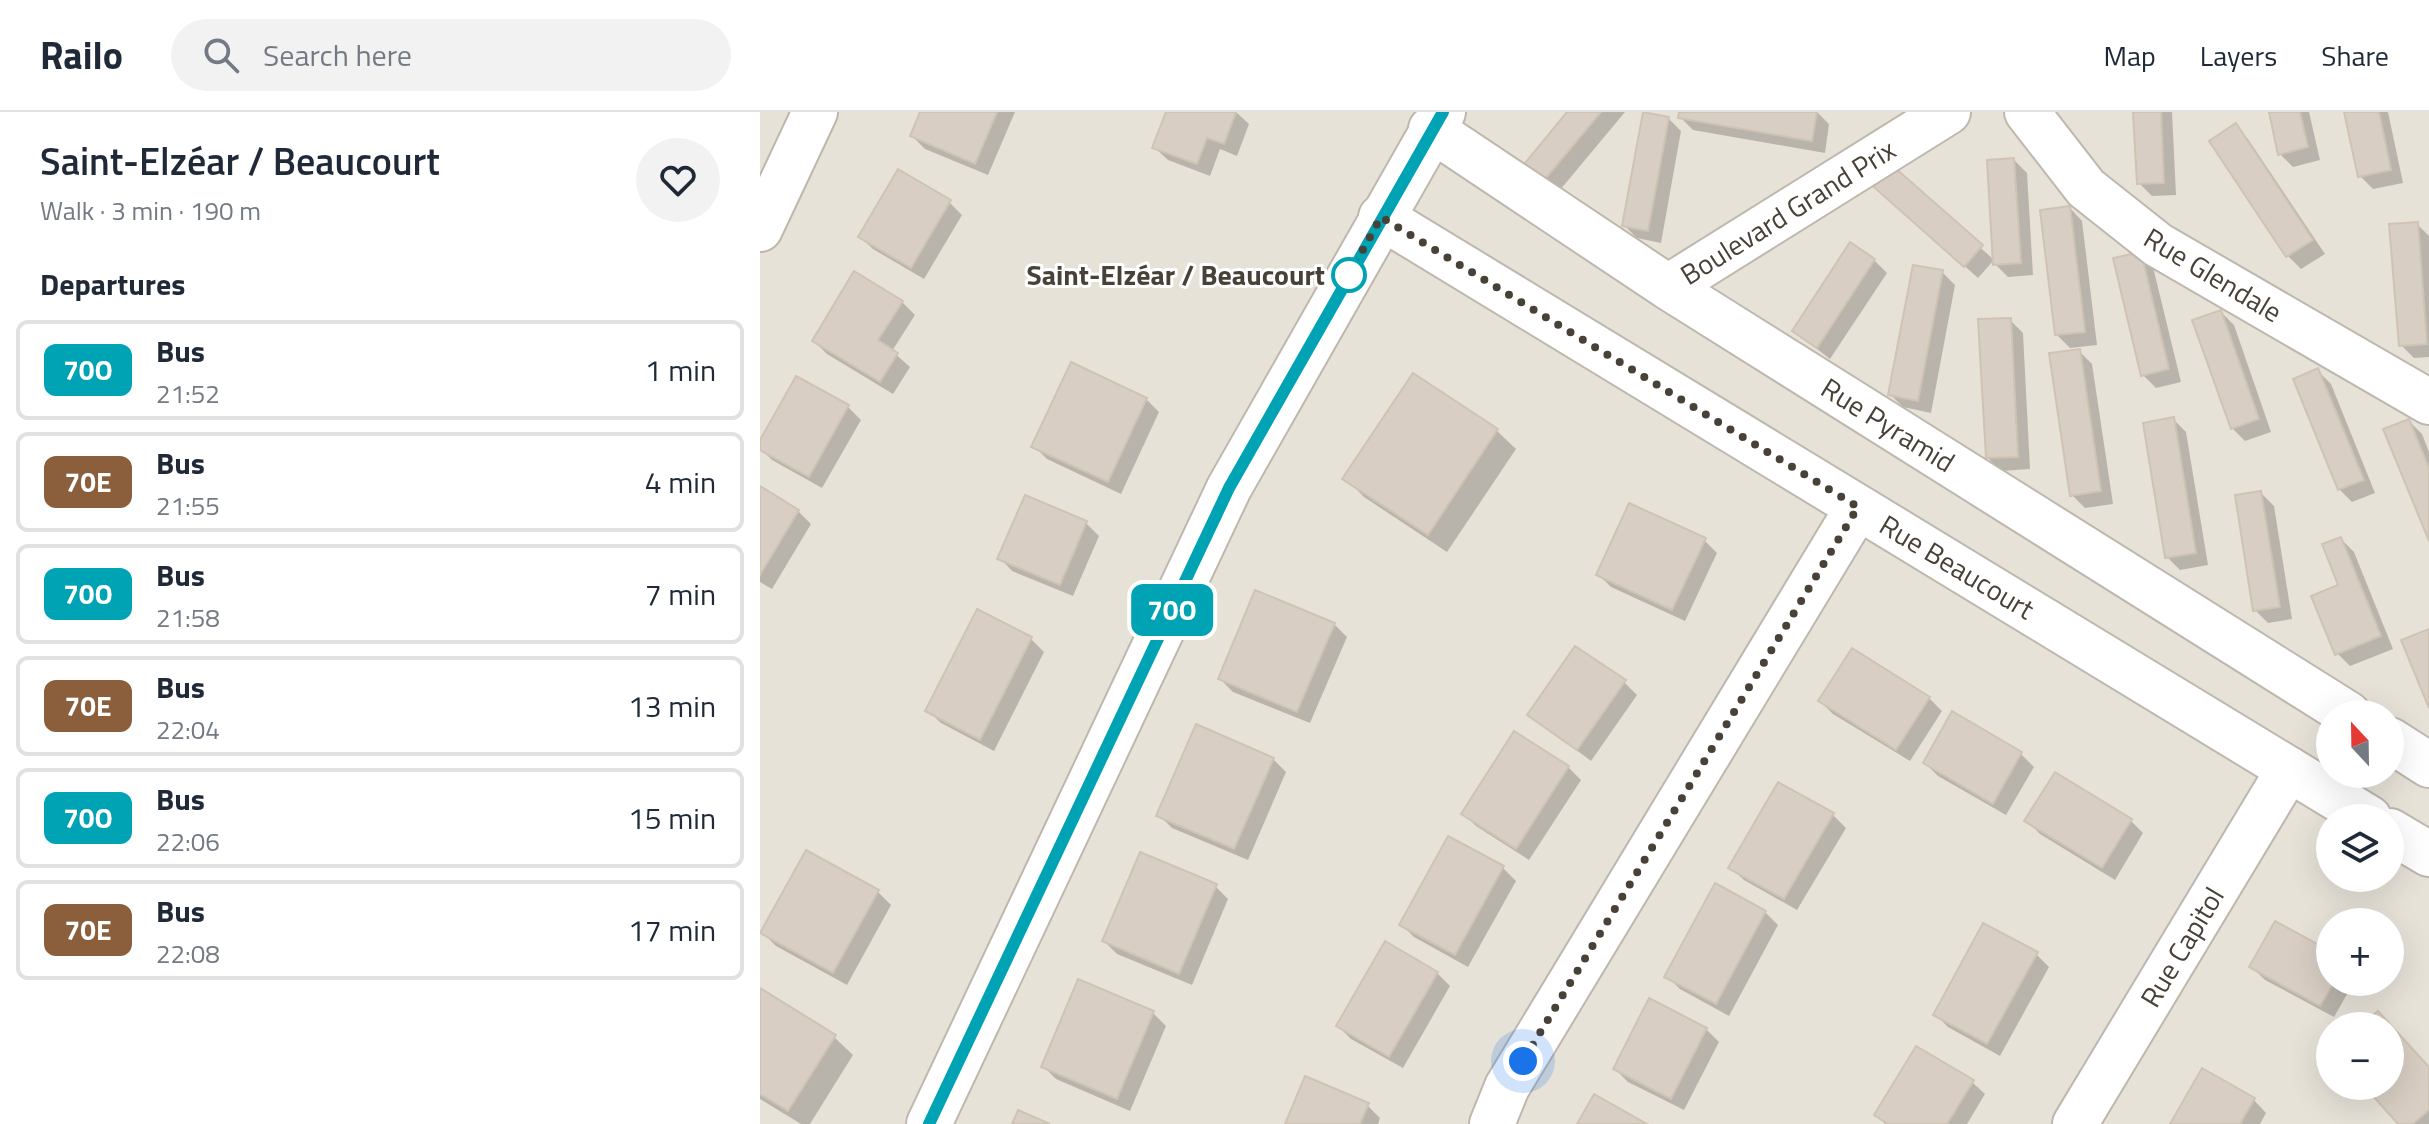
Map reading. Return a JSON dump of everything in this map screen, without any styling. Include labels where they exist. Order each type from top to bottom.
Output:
[{"type":"street","points":[[760,229],[815,112]]},
{"type":"street","name":"Boulevard Grand Prix","points":[[1668,287],[1948,112]]},
{"type":"street","name":"Rue Glendale","points":[[2027,112],[2086,188],[2158,245],[2429,402]]},
{"type":"street","points":[[929,1124],[1229,488],[1437,121]]},
{"type":"street","name":"Rue Pyramid","points":[[1437,121],[1668,287],[2326,700]]},
{"type":"street","name":"Rue Beaucourt","points":[[1381,217],[2346,804]]},
{"type":"street","points":[[1492,1124],[1507,1087],[1858,507]]},
{"type":"street","points":[[2404,749],[2429,765]]},
{"type":"street","name":"Rue Capitol","points":[[2075,1124],[2289,769]]},
{"type":"street","points":[[2404,839],[2429,854]]},
{"type":"shaded area","points":[[760,112],[2429,112],[2429,1124],[760,1124]]},
{"type":"building","points":[[920,112],[997,112],[975,164],[910,136]]},
{"type":"building","points":[[1166,112],[1236,112],[1224,144],[1207,138],[1197,164],[1152,148]]},
{"type":"building","points":[[1567,112],[1601,112],[1541,184],[1521,168]]},
{"type":"building","points":[[1643,112],[1669,117],[1648,231],[1622,226]]},
{"type":"building","points":[[1679,112],[1817,112],[1812,141],[1678,118]]},
{"type":"building","points":[[2133,112],[2161,112],[2164,183],[2137,184]]},
{"type":"building","points":[[2269,112],[2300,112],[2308,147],[2278,155]]},
{"type":"building","points":[[2344,112],[2379,112],[2391,170],[2358,177]]},
{"type":"building","points":[[2236,123],[2313,240],[2286,257],[2209,141]]},
{"type":"building","points":[[2014,158],[2021,263],[1993,265],[1987,160]]},
{"type":"building","points":[[1886,160],[1983,245],[1964,267],[1867,181]]},
{"type":"building","points":[[898,169],[951,200],[911,268],[858,237]]},
{"type":"building","points":[[2070,206],[2085,332],[2055,335],[2040,210]]},
{"type":"building","points":[[2418,222],[2427,344],[2399,346],[2389,224]]},
{"type":"building","points":[[1850,242],[1875,259],[1817,348],[1792,331]]},
{"type":"building","points":[[2141,252],[2169,369],[2141,376],[2113,258]]},
{"type":"building","points":[[1913,265],[1943,270],[1918,401],[1888,395]]},
{"type":"building","points":[[854,271],[903,301],[878,340],[898,353],[880,382],[812,341]]},
{"type":"building","points":[[2221,310],[2259,419],[2231,429],[2192,320]]},
{"type":"building","points":[[2011,318],[2018,457],[1986,458],[1978,319]]},
{"type":"building","points":[[2080,349],[2101,491],[2070,496],[2049,353]]},
{"type":"building","points":[[1071,362],[1147,398],[1108,482],[1031,447]]},
{"type":"building","points":[[2318,368],[2364,480],[2338,490],[2293,379]]},
{"type":"building","points":[[1413,373],[1498,429],[1428,535],[1342,479]]},
{"type":"building","points":[[796,376],[849,405],[809,477],[760,450],[760,440]]},
{"type":"building","points":[[2174,417],[2196,553],[2165,558],[2143,423]]},
{"type":"building","points":[[2409,419],[2429,468],[2429,541],[2383,429]]},
{"type":"building","points":[[760,486],[799,510],[760,575]]},
{"type":"building","points":[[2261,491],[2280,607],[2253,611],[2235,495]]},
{"type":"building","points":[[1025,495],[1087,521],[1060,585],[997,559]]},
{"type":"building","points":[[1629,503],[1706,538],[1672,610],[1596,575]]},
{"type":"building","points":[[2341,537],[2381,636],[2335,655],[2311,596],[2338,585],[2322,544]]},
{"type":"building","points":[[1255,590],[1335,623],[1297,712],[1218,679]]},
{"type":"building","points":[[977,609],[1032,637],[980,740],[925,711]]},
{"type":"building","points":[[2429,629],[2429,708],[2401,640]]},
{"type":"building","points":[[1575,646],[1626,680],[1577,750],[1527,715]]},
{"type":"building","points":[[1852,648],[1930,697],[1896,750],[1818,701]]},
{"type":"building","points":[[1952,711],[2022,752],[1993,804],[1923,763]]},
{"type":"building","points":[[1196,724],[1274,758],[1234,849],[1156,816]]},
{"type":"building","points":[[1514,731],[1569,766],[1516,849],[1461,814]]},
{"type":"building","points":[[2055,772],[2132,819],[2102,868],[2024,821]]},
{"type":"building","points":[[1778,782],[1834,813],[1784,899],[1728,868]]},
{"type":"building","points":[[1448,836],[1504,866],[1455,955],[1399,925]]},
{"type":"building","points":[[806,850],[879,890],[833,973],[760,933]]},
{"type":"building","points":[[1140,852],[1217,884],[1179,974],[1102,941]]},
{"type":"building","points":[[1715,883],[1766,911],[1716,1004],[1664,977]]},
{"type":"building","points":[[2275,921],[2316,943],[2316,996],[2326,996],[2320,1006],[2249,967]]},
{"type":"building","points":[[1983,923],[2038,952],[1987,1044],[1933,1015]]},
{"type":"building","points":[[1385,941],[1438,972],[1389,1057],[1336,1026]]},
{"type":"building","points":[[1078,979],[1154,1011],[1117,1099],[1041,1067]]},
{"type":"building","points":[[760,988],[836,1035],[788,1111],[760,1094]]},
{"type":"building","points":[[1649,998],[1707,1028],[1671,1099],[1613,1069]]},
{"type":"building","points":[[2404,1040],[2429,1067],[2429,1110],[2413,1124],[2398,1124],[2377,1100],[2404,1100]]},
{"type":"building","points":[[1916,1046],[1974,1080],[1947,1124],[1888,1124],[1874,1115]]},
{"type":"building","points":[[2202,1068],[2255,1098],[2240,1124],[2170,1124]]},
{"type":"building","points":[[1305,1076],[1369,1103],[1360,1124],[1285,1124]]},
{"type":"building","points":[[1594,1094],[1647,1124],[1577,1124]]},
{"type":"building","points":[[1018,1110],[1050,1124],[1012,1124]]},
{"type":"bus line","name":"70O","points":[[929,1124],[1229,488],[1443,112]]},
{"type":"place","name":"Saint-Elzéar / Beaucourt","points":[[1349,275]]},
{"type":"route","points":[[1349,275],[1381,217],[1858,507],[1523,1061]]}]
